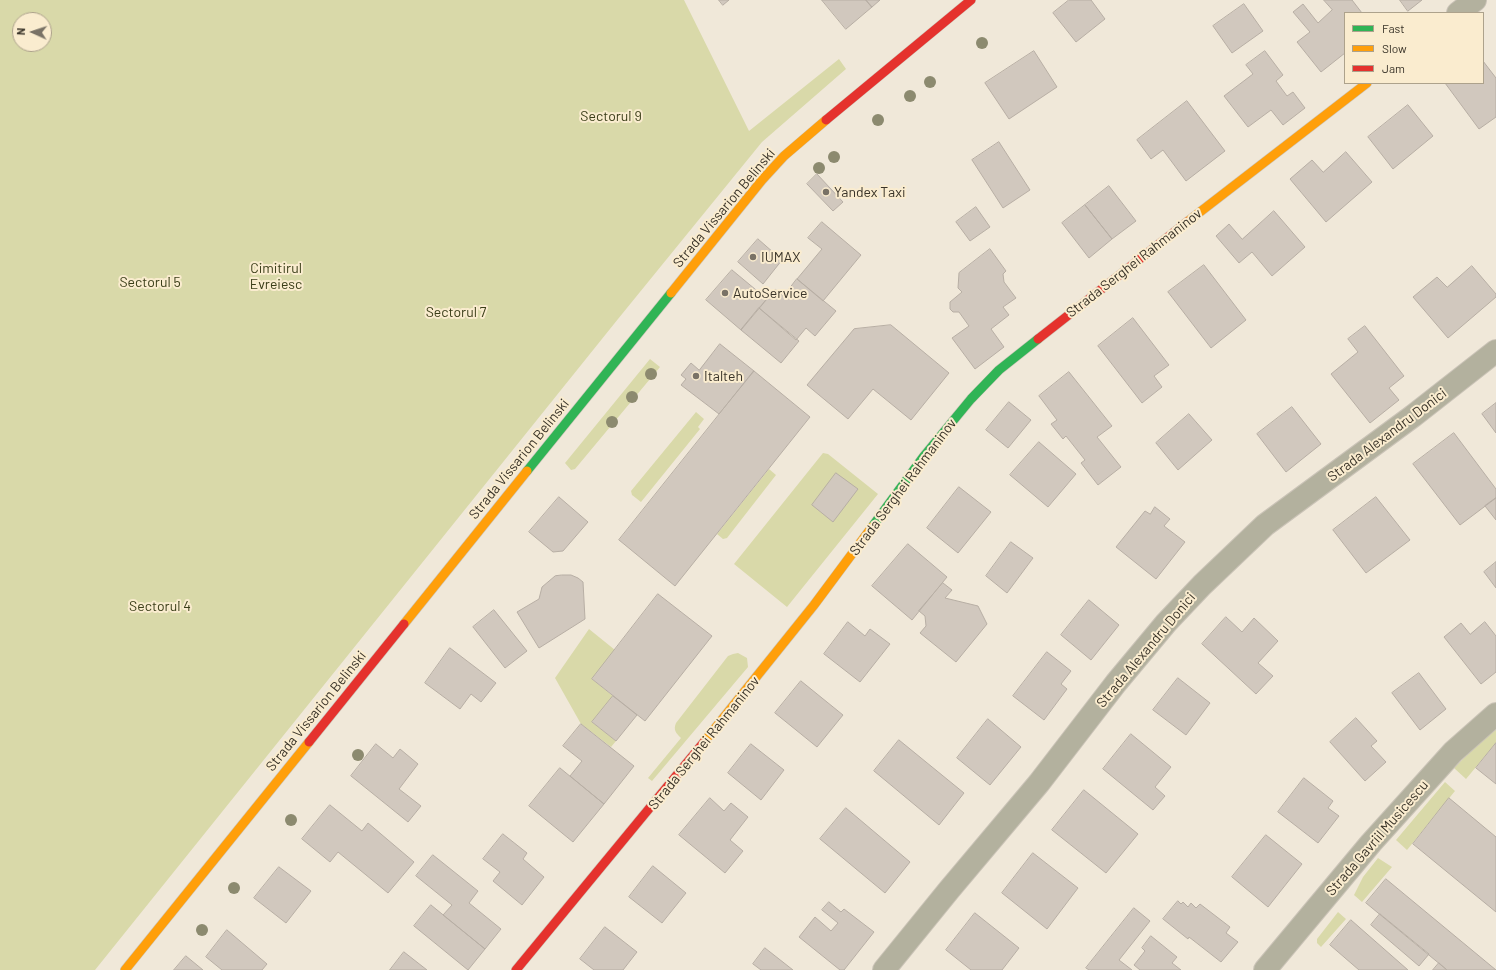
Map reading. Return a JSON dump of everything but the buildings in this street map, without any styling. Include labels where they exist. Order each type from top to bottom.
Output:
[{"type":"main road","name":"Strada Vissarion Belinski","points":[[124,970],[762,180],[784,156],[816,128],[970,0]]},
{"type":"main road","name":"Strada Serghei Rahmaninov","points":[[516,970],[748,689],[814,605],[924,456],[984,385],[1019,352],[1366,84]]},
{"type":"street","points":[[1459,12],[1475,0]]},
{"type":"street","name":"Strada Alexandru Donici","points":[[884,970],[1039,783],[1116,683],[1161,629],[1202,585],[1265,526],[1413,416],[1496,350]]},
{"type":"street","name":"Strada Gavriil Musicescu","points":[[1265,970],[1376,837],[1453,752],[1496,714]]},
{"type":"green space","name":"Cimitirul Evreiesc","points":[[0,0],[684,0],[749,131],[839,59],[846,69],[762,142],[95,970],[0,970]]},
{"type":"green space","points":[[650,359],[660,367],[575,469],[571,470],[565,463]]},
{"type":"green space","points":[[696,412],[704,419],[698,427],[700,429],[641,502],[632,495],[631,491]]},
{"type":"green space","points":[[823,453],[828,454],[878,494],[787,607],[734,564]]},
{"type":"green space","points":[[769,469],[776,475],[727,538],[723,539],[717,534]]},
{"type":"green space","points":[[589,629],[615,650],[592,679],[613,696],[592,722],[616,741],[611,747],[581,724],[555,678]]},
{"type":"green space","points":[[738,653],[747,658],[748,667],[652,781],[648,778],[681,738],[675,728],[676,723],[728,656]]},
{"type":"green space","points":[[1496,729],[1496,743],[1466,779],[1454,768],[1489,733]]},
{"type":"green space","points":[[1445,782],[1455,791],[1407,850],[1396,840]]},
{"type":"green space","points":[[1378,858],[1392,867],[1362,902],[1354,895],[1363,877]]},
{"type":"green space","points":[[1338,912],[1346,919],[1321,947],[1317,943],[1317,939]]},
{"type":"traffic: fast","points":[[527,471],[671,293]]},
{"type":"traffic: fast","points":[[872,527],[924,456],[971,399],[999,370],[1038,339]]},
{"type":"traffic: slow","points":[[1187,222],[1366,84]]},
{"type":"traffic: slow","points":[[671,293],[762,180],[784,156],[826,120]]},
{"type":"traffic: slow","points":[[404,624],[527,471]]},
{"type":"traffic: slow","points":[[704,742],[814,605],[872,527]]},
{"type":"traffic: slow","points":[[125,970],[309,742]]},
{"type":"traffic: jam","points":[[826,120],[971,0]]},
{"type":"traffic: jam","points":[[1038,339],[1187,222]]},
{"type":"traffic: jam","points":[[309,742],[404,624]]},
{"type":"traffic: jam","points":[[516,970],[704,742]]},
{"type":"place","name":"Yandex Taxi","points":[[826,192]]},
{"type":"place","name":"IUMAX","points":[[753,257]]},
{"type":"place","name":"AutoService","points":[[725,293]]},
{"type":"place","name":"Italteh","points":[[696,376]]},
{"type":"park label","name":"Sectorul 9","points":[[611,116]]},
{"type":"park label","name":"Sectorul 5","points":[[150,282]]},
{"type":"park label","name":"Sectorul 7","points":[[456,312]]},
{"type":"park label","name":"Sectorul 4","points":[[160,606]]}]
